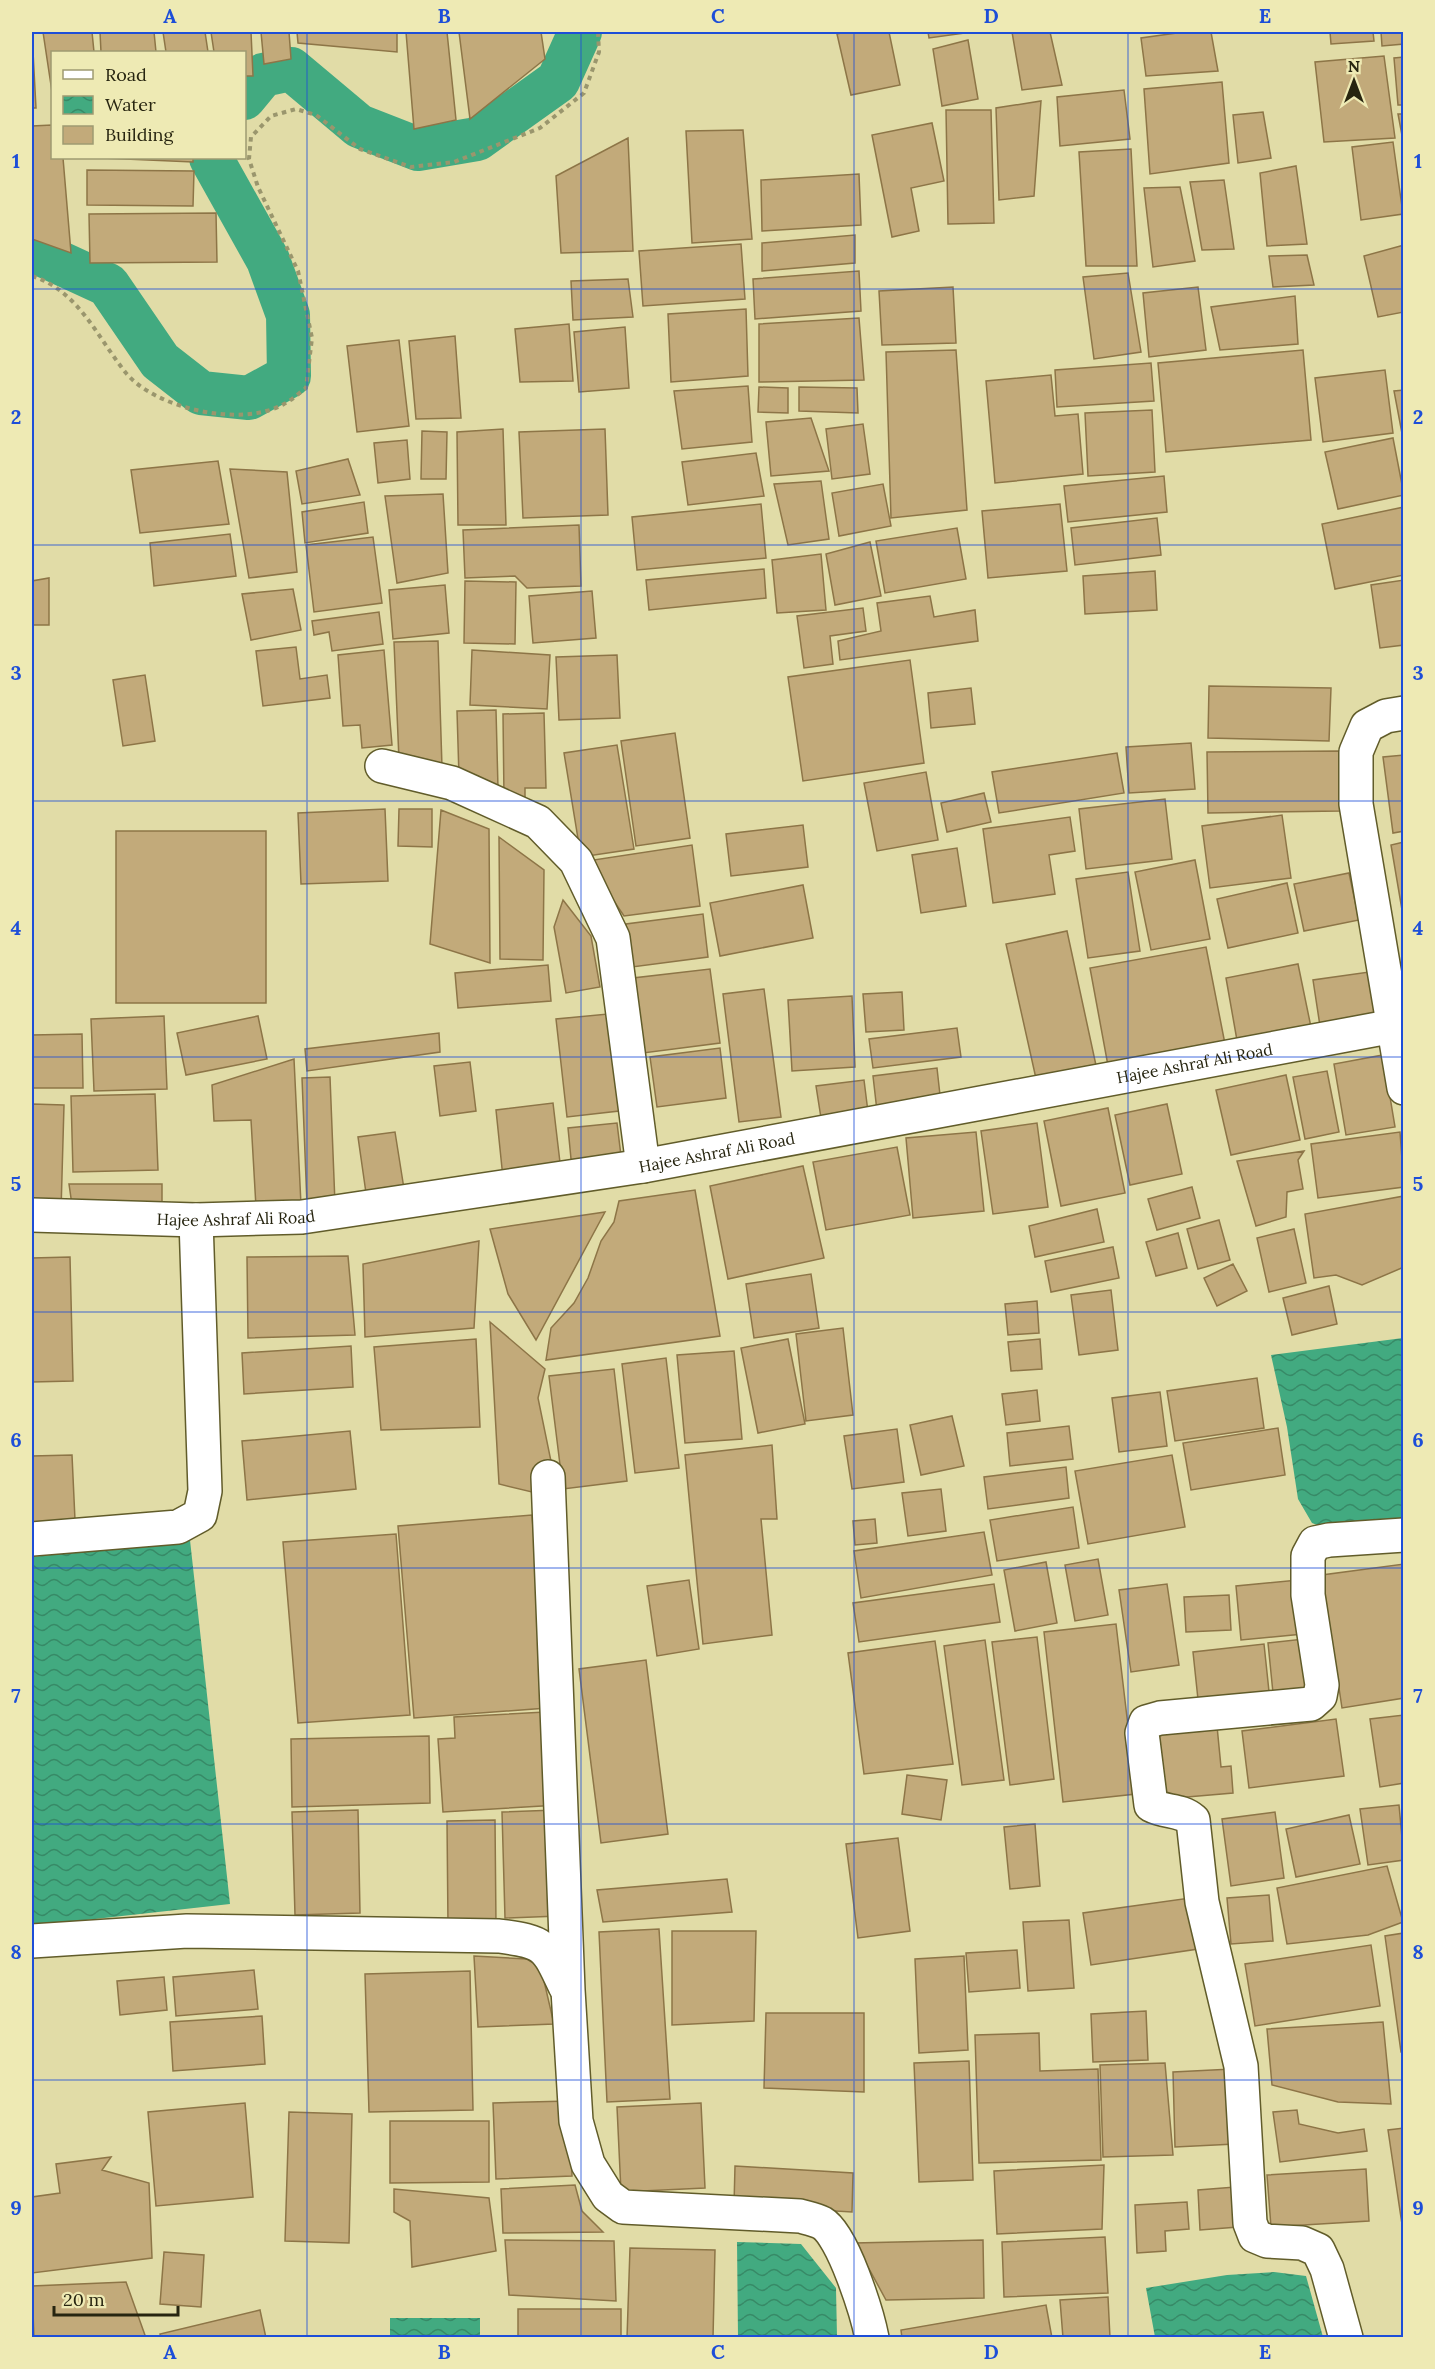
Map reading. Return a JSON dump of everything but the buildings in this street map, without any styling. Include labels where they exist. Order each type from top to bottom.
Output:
[{"type":"street","points":[[1404,713],[1386,716],[1367,726],[1356,752],[1356,804],[1404,1088]]},
{"type":"street","points":[[382,766],[452,783],[538,822],[576,861],[613,938],[643,1166]]},
{"type":"street","name":"Hajee Ashraf Ali Road","points":[[32,1215],[196,1220],[302,1217],[643,1166],[1394,1026]]},
{"type":"street","points":[[32,1539],[178,1527],[200,1515],[206,1491],[196,1220]]},
{"type":"street","points":[[548,1478],[568,1990],[576,2121],[588,2164],[608,2196],[623,2207],[800,2216],[824,2224],[840,2247],[867,2311],[872,2337]]},
{"type":"street","points":[[1346,2337],[1327,2269],[1318,2250],[1302,2243],[1267,2241],[1255,2236],[1250,2223],[1241,2066],[1202,1902],[1193,1820],[1183,1812],[1162,1811],[1151,1805],[1142,1733],[1146,1722],[1160,1718],[1311,1704],[1320,1696],[1322,1685],[1308,1595],[1308,1556],[1315,1543],[1404,1534]]},
{"type":"street","points":[[32,1941],[187,1931],[500,1936],[532,1940],[550,1955],[568,1990]]},
{"type":"path","points":[[32,276],[44,280],[80,307],[127,375],[165,402],[210,413],[250,414],[283,405],[306,388],[312,338],[298,271],[258,187],[249,159],[251,137],[271,116],[296,109],[316,115],[360,148],[411,167],[454,162],[540,128],[584,93],[599,52],[598,32]]},
{"type":"water","points":[[1403,1338],[1403,1530],[1340,1534],[1312,1523],[1298,1499],[1287,1427],[1271,1355]]},
{"type":"water","points":[[190,1540],[230,1904],[32,1926],[32,1557]]},
{"type":"water","points":[[737,2242],[801,2244],[836,2288],[837,2337],[738,2337]]},
{"type":"water","points":[[1274,2272],[1306,2276],[1323,2337],[1155,2337],[1146,2288],[1227,2275]]},
{"type":"water","points":[[390,2318],[480,2318],[480,2337],[390,2337]]},
{"type":"waterway","points":[[246,96],[263,75],[291,69],[359,126],[418,149],[477,139],[558,81],[580,32]]},
{"type":"waterway","points":[[32,250],[108,285],[160,361],[201,393],[249,398],[289,376],[288,315],[268,260],[212,159]]}]
